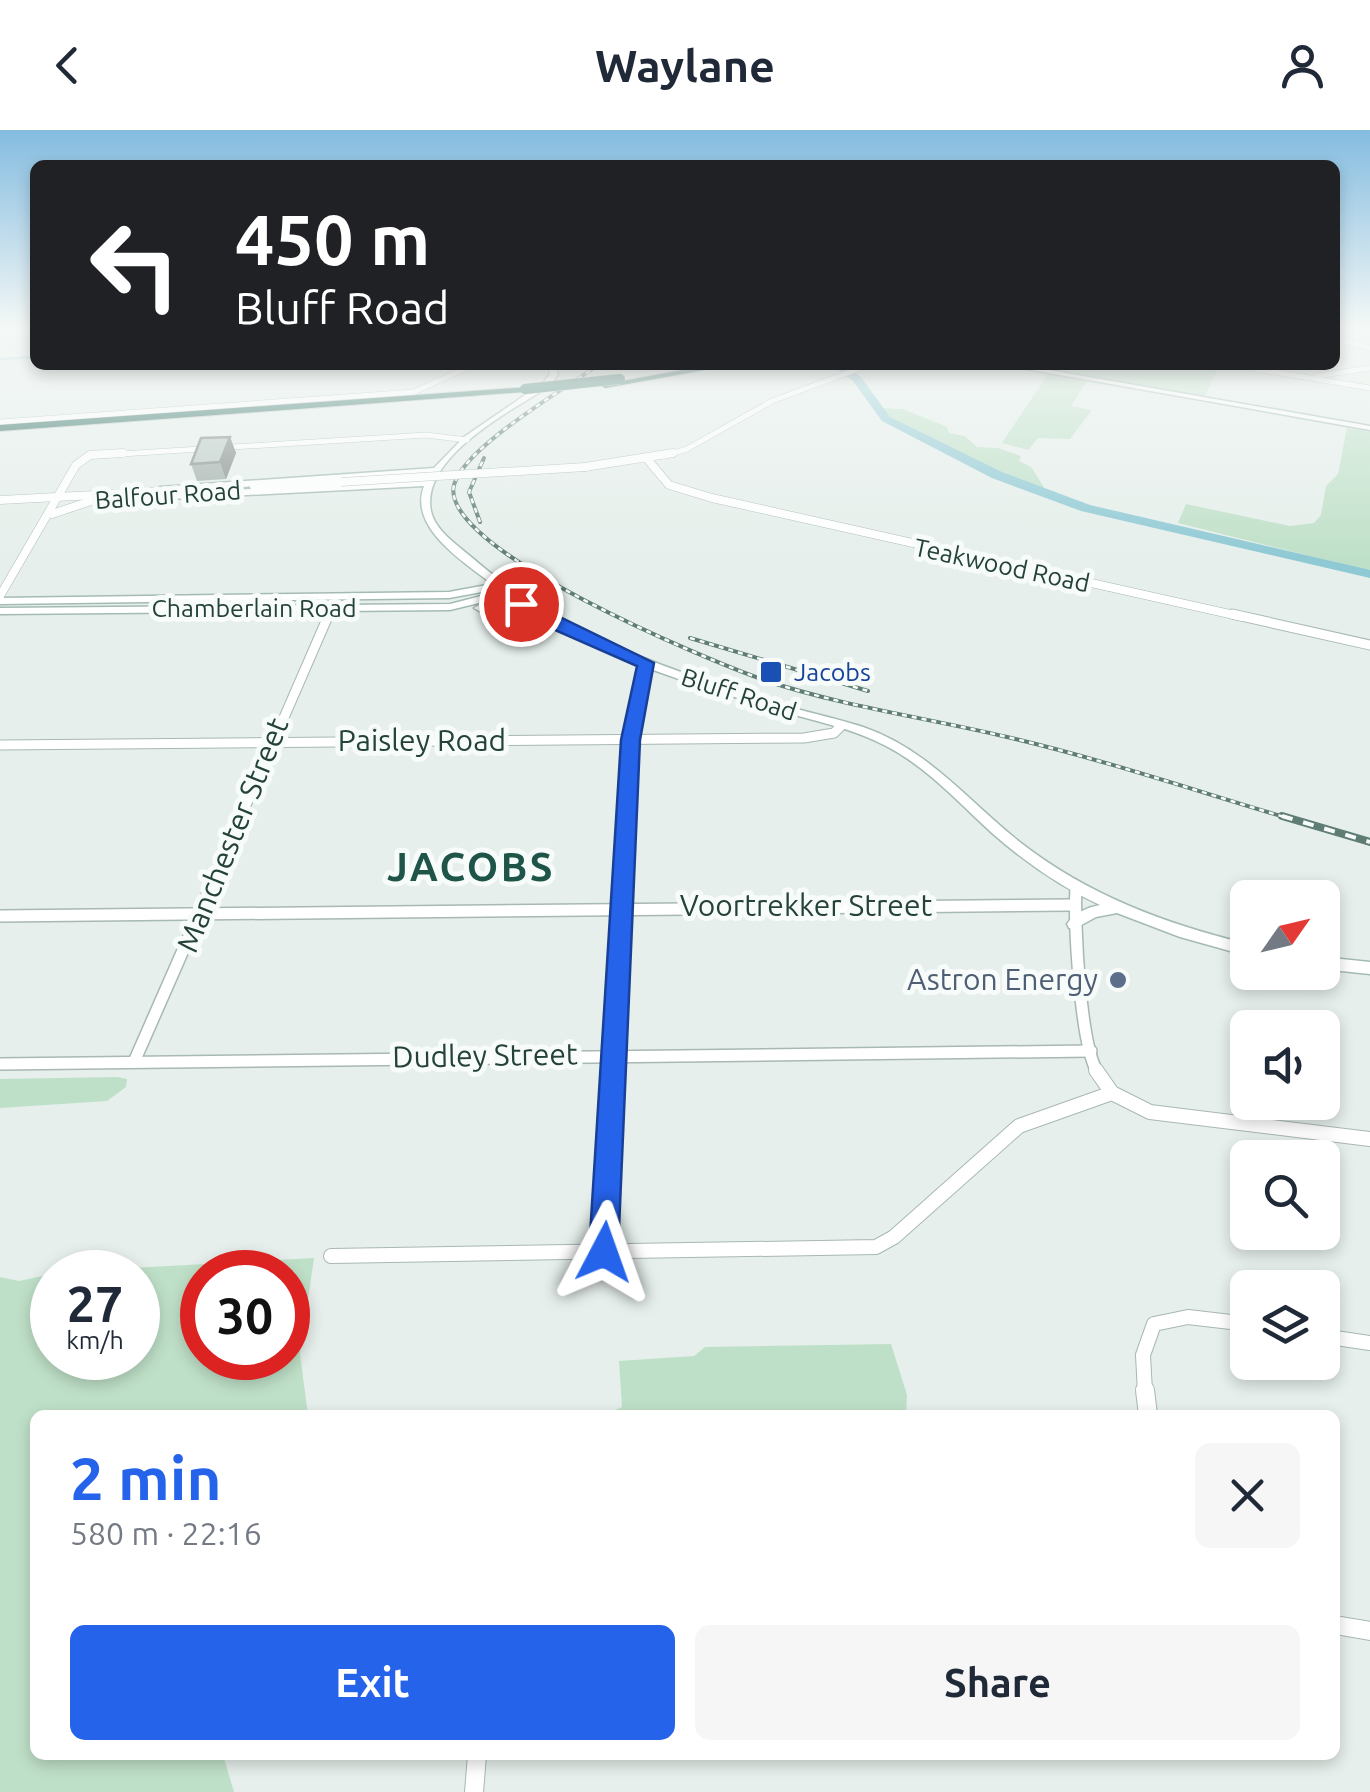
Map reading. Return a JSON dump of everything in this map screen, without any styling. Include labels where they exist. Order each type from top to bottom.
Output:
[{"type":"highway","points":[[0,430],[363,404]]},
{"type":"highway","points":[[0,430],[376,404]]},
{"type":"main road","points":[[130,498],[427,484],[433,470],[467,440],[519,404]]},
{"type":"main road","points":[[1230,404],[1370,428]]},
{"type":"main road","points":[[146,492],[433,470]]},
{"type":"main road","name":"Bluff Road","points":[[427,484],[426,503],[432,522],[534,614],[646,663],[901,748],[1013,844],[1076,887],[1176,931],[1230,945]]},
{"type":"main road","points":[[425,594],[463,585],[474,574],[472,562]]},
{"type":"main road","name":"Chamberlain Road","points":[[0,598],[463,594],[502,589]]},
{"type":"main road","name":"Chamberlain Road","points":[[0,611],[450,607],[502,589]]},
{"type":"main road","points":[[450,607],[534,614]]},
{"type":"main road","points":[[1074,924],[1092,912],[1117,908]]},
{"type":"main road","points":[[1340,966],[1370,968]]},
{"type":"street","points":[[0,430],[288,404]]},
{"type":"street","name":"Balfour Road","points":[[0,503],[648,460],[687,449],[765,404]]},
{"type":"street","points":[[0,598],[76,465],[96,454],[426,435],[467,440]]},
{"type":"street","name":"Teakwood Road","points":[[648,460],[658,477],[669,484],[712,498],[929,550],[1370,645]]},
{"type":"street","name":"Balfour Road","points":[[58,500],[339,482]]},
{"type":"street","points":[[48,516],[68,506],[100,500]]},
{"type":"street","name":"Manchester Street","points":[[134,1062],[205,912],[270,741],[332,607]]},
{"type":"street","points":[[604,1252],[630,740],[646,663]]},
{"type":"street","name":"Paisley Road","points":[[0,745],[804,738],[834,732],[841,726]]},
{"type":"street","points":[[1076,887],[1072,905],[1091,1051],[1094,1067],[1112,1093],[1150,1112],[1370,1139]]},
{"type":"street","name":"Voortrekker Street","points":[[0,916],[624,906],[1072,905]]},
{"type":"street","name":"Dudley Street","points":[[0,1064],[1091,1051]]},
{"type":"street","points":[[331,1256],[876,1247],[894,1237],[1018,1126],[1112,1093]]},
{"type":"street","points":[[1147,1410],[1139,1356],[1145,1332],[1164,1318],[1190,1315],[1230,1321]]},
{"type":"street","points":[[1340,1339],[1370,1343]]},
{"type":"street","points":[[1340,1627],[1370,1631]]},
{"type":"street","points":[[474,1792],[476,1760]]},
{"type":"green space","points":[[1028,404],[1073,404],[1092,410],[1070,439],[1038,438],[1028,450],[1002,443]]},
{"type":"green space","points":[[880,408],[903,409],[947,427],[949,433],[965,436],[977,447],[998,448],[1021,456],[1019,461],[1031,467],[1044,487],[1009,478],[958,456],[909,430]]},
{"type":"green space","points":[[1347,428],[1370,432],[1370,571],[1178,523],[1186,504],[1290,526],[1314,523],[1321,515],[1326,486],[1338,474]]},
{"type":"green space","points":[[0,1079],[127,1079],[126,1087],[107,1101],[0,1108]]},
{"type":"green space","points":[[180,1265],[180,1380],[303,1380],[307,1410],[30,1410],[30,1760],[224,1760],[234,1792],[0,1792],[0,1277],[30,1279],[30,1380],[160,1380],[160,1266]]},
{"type":"green space","points":[[891,1344],[907,1395],[906,1410],[615,1410],[622,1407],[619,1361],[694,1356],[705,1347]]},
{"type":"building","points":[[230,437],[220,462],[191,464],[201,438]]},
{"type":"waterway","points":[[875,404],[886,419],[997,475],[1086,508],[1370,574]]},
{"type":"railway","points":[[540,404],[476,454],[454,485],[461,511],[488,540],[584,600],[691,651],[793,689],[1043,746],[1291,819]]},
{"type":"railway","points":[[480,522],[469,492],[484,458]]},
{"type":"railway","points":[[690,638],[868,691]]},
{"type":"railway","points":[[1282,816],[1370,842]]},
{"type":"place","name":"Jacobs","points":[[771,672]]},
{"type":"place","name":"Astron Energy","points":[[1118,980]]},
{"type":"district","name":"JACOBS","points":[[471,867]]},
{"type":"route","points":[[521,604],[562,628],[646,663],[630,740],[604,1252]]}]
